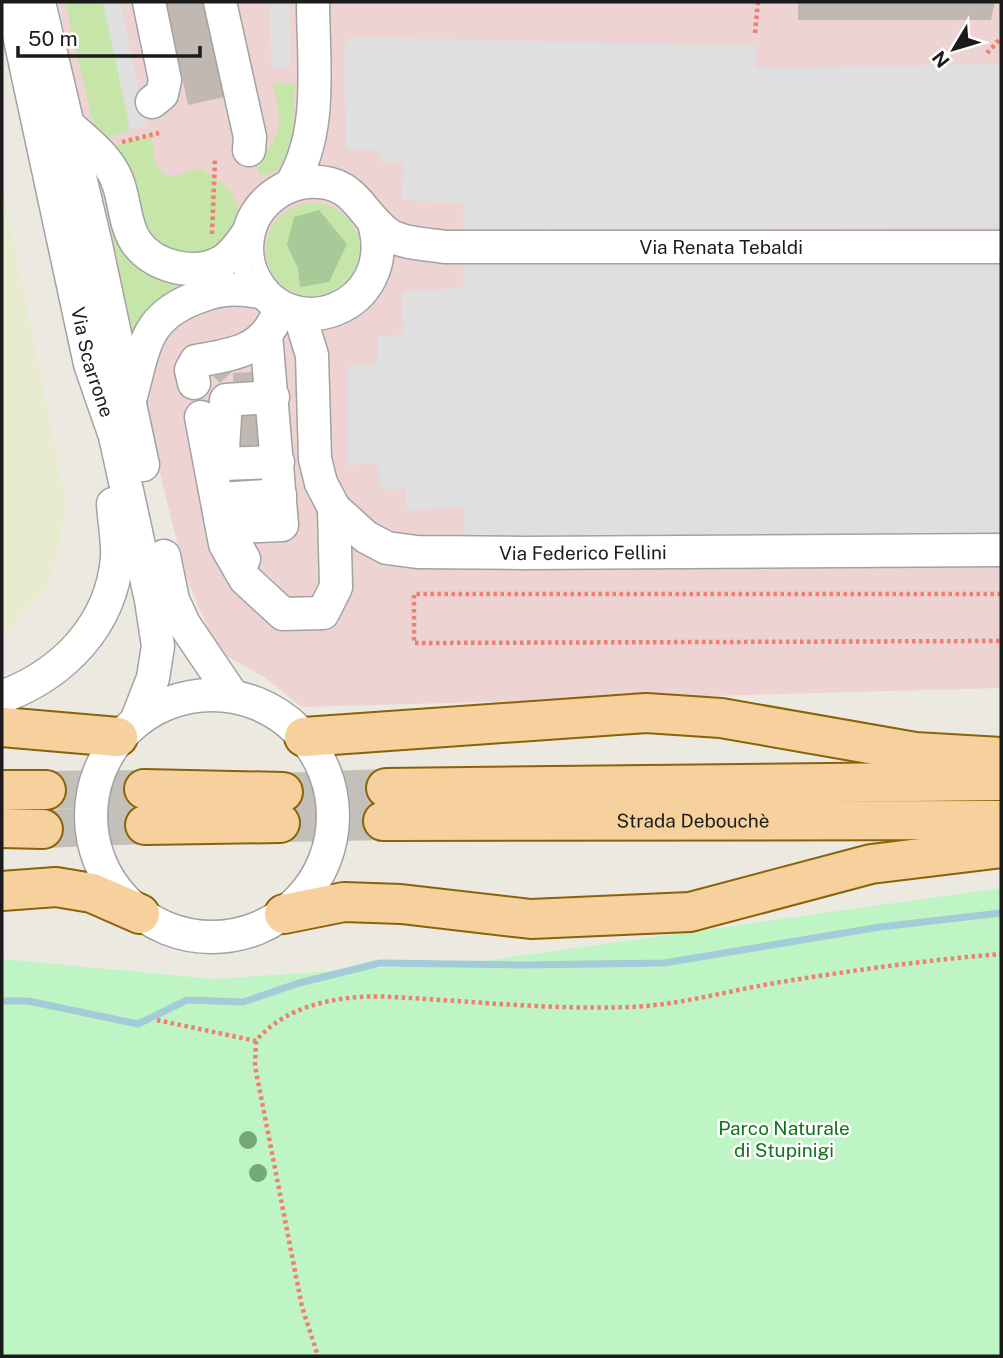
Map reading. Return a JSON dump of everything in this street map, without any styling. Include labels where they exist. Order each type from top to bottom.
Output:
[{"type":"main road","points":[[304,737],[646,713],[721,718],[915,752],[1001,757]]},
{"type":"main road","points":[[2,727],[128,728]]},
{"type":"main road","name":"Strada Debouchè","points":[[1001,781],[384,805],[1001,820]]},
{"type":"main road","points":[[2,790],[46,790]]},
{"type":"main road","points":[[145,807],[281,807]]},
{"type":"main road","points":[[2,828],[43,829]]},
{"type":"main road","points":[[284,914],[344,902],[401,905],[531,919],[690,912],[871,864],[1001,848]]},
{"type":"main road","points":[[2,891],[56,887],[92,893],[140,914]]},
{"type":"street","name":"Via Scarrone","points":[[12,2],[90,364],[115,436],[158,646],[153,678],[128,728]]},
{"type":"street","name":"Via Scarrone","points":[[39,2],[173,600],[199,649],[232,695]]},
{"type":"street","points":[[149,2],[164,80],[162,94],[152,102]]},
{"type":"street","points":[[220,2],[250,137],[249,150]]},
{"type":"street","points":[[290,186],[306,155],[312,131],[313,2]]},
{"type":"street","points":[[67,124],[101,156],[117,179],[135,241],[150,256],[175,268],[211,266],[235,251],[265,202],[290,186],[306,182],[339,187]]},
{"type":"street","points":[[248,233],[249,265],[282,304],[335,310],[353,301],[367,287],[376,270],[378,236],[373,220],[365,207],[339,187],[325,169],[312,131]]},
{"type":"street","name":"Via Renata Tebaldi","points":[[373,220],[390,235],[444,247],[1001,247]]},
{"type":"street","name":"Via Renata Tebaldi","points":[[376,270],[413,254],[444,247]]},
{"type":"street","name":"Via Scarrone","points":[[129,401],[148,337],[161,316],[176,304],[217,290],[243,288],[282,304]]},
{"type":"street","points":[[194,383],[191,370],[196,361],[248,349],[266,334],[282,304]]},
{"type":"street","name":"Via Federico Fellini","points":[[282,304],[312,355]]},
{"type":"street","name":"Via Federico Fellini","points":[[335,310],[312,355],[314,459],[321,483],[334,508],[366,537],[387,548],[416,552],[1001,550]]},
{"type":"street","points":[[266,334],[282,525],[234,527],[237,547],[251,571],[271,596],[288,607],[306,613]]},
{"type":"street","points":[[2,697],[30,686],[77,650],[108,600],[117,554],[111,485],[90,364]]},
{"type":"street","points":[[273,397],[226,400],[212,424],[225,544],[245,579],[283,614],[323,613],[336,587],[334,508]]},
{"type":"street","points":[[212,424],[275,429]]},
{"type":"street","points":[[212,424],[222,464],[219,508]]},
{"type":"street","points":[[222,464],[278,463]]},
{"type":"street","points":[[219,508],[280,495]]},
{"type":"street","points":[[190,695],[232,695],[272,710],[304,737],[326,773],[333,814],[328,852],[311,887],[284,914],[250,931],[212,938],[174,932],[140,914],[113,887],[96,852],[90,814],[97,773],[128,728],[190,695]]},
{"type":"path","points":[[755,33],[758,2]]},
{"type":"path","points":[[987,53],[1001,38]]},
{"type":"path","points":[[111,144],[159,133]]},
{"type":"path","points":[[211,266],[215,160]]},
{"type":"path","points":[[1001,594],[414,594],[414,643],[1001,641]]},
{"type":"path","points":[[318,1356],[302,1307],[255,1066],[256,1041],[265,1030],[299,1010],[339,998],[380,996],[551,1006],[631,1007],[674,1002],[781,982],[1001,954]]},
{"type":"path","points":[[157,1020],[256,1041]]},
{"type":"shaded area","points":[[58,2],[1001,2],[1001,688],[302,707],[264,677],[218,651],[185,575],[146,415]]},
{"type":"shaded area","points":[[103,2],[120,2],[147,126],[130,130]]},
{"type":"shaded area","points":[[270,2],[290,2],[290,68],[271,68]]},
{"type":"shaded area","points":[[348,37],[755,46],[756,68],[1001,64],[1001,227],[463,230],[463,203],[402,200],[403,162],[379,162],[379,151],[346,149],[344,48]]},
{"type":"shaded area","points":[[1001,262],[1001,536],[465,536],[464,507],[407,511],[406,489],[381,489],[378,464],[347,465],[347,366],[378,364],[378,337],[403,334],[402,291],[463,288],[463,264]]},
{"type":"green space","points":[[65,2],[103,2],[130,130],[108,137],[93,123]]},
{"type":"green space","points":[[295,83],[294,125],[289,154],[283,165],[273,172],[260,175],[253,159],[271,145],[278,127],[278,106],[273,84]]},
{"type":"green space","points":[[151,136],[155,160],[163,175],[175,176],[200,168],[227,188],[238,208],[237,227],[227,242],[210,252],[190,255],[169,250],[151,234],[141,213],[130,169],[116,145]]},
{"type":"green space","points":[[99,176],[122,234],[208,276],[135,341]]},
{"type":"green space","points":[[2,185],[66,504],[51,581],[10,627],[2,630]]},
{"type":"green space","points":[[313,203],[331,206],[346,217],[357,232],[360,250],[357,268],[346,283],[331,294],[313,297],[295,294],[280,283],[269,268],[266,250],[269,232],[280,217],[295,206]]},
{"type":"green space","points":[[319,210],[347,244],[329,282],[300,287],[298,268],[287,245],[294,217]]},
{"type":"green space","name":"Parco Naturale di Stupinigi","points":[[1001,888],[1001,1356],[2,1356],[2,959],[214,979],[484,961]]},
{"type":"building","points":[[166,2],[213,2],[233,95],[188,105]]},
{"type":"building","points":[[798,2],[995,2],[991,20],[798,20]]},
{"type":"building","points":[[230,360],[237,367],[220,383],[213,376]]},
{"type":"building","points":[[267,371],[273,536],[238,539],[233,373]]},
{"type":"waterway","points":[[2,1001],[28,1001],[138,1024],[187,1000],[243,1002],[299,983],[380,963],[664,963],[880,927],[1001,913]]},
{"type":"tunnel","points":[[283,792],[386,788]]},
{"type":"tunnel","points":[[46,790],[144,789]]},
{"type":"tunnel","points":[[280,823],[383,821]]},
{"type":"tunnel","points":[[43,829],[145,825]]}]
